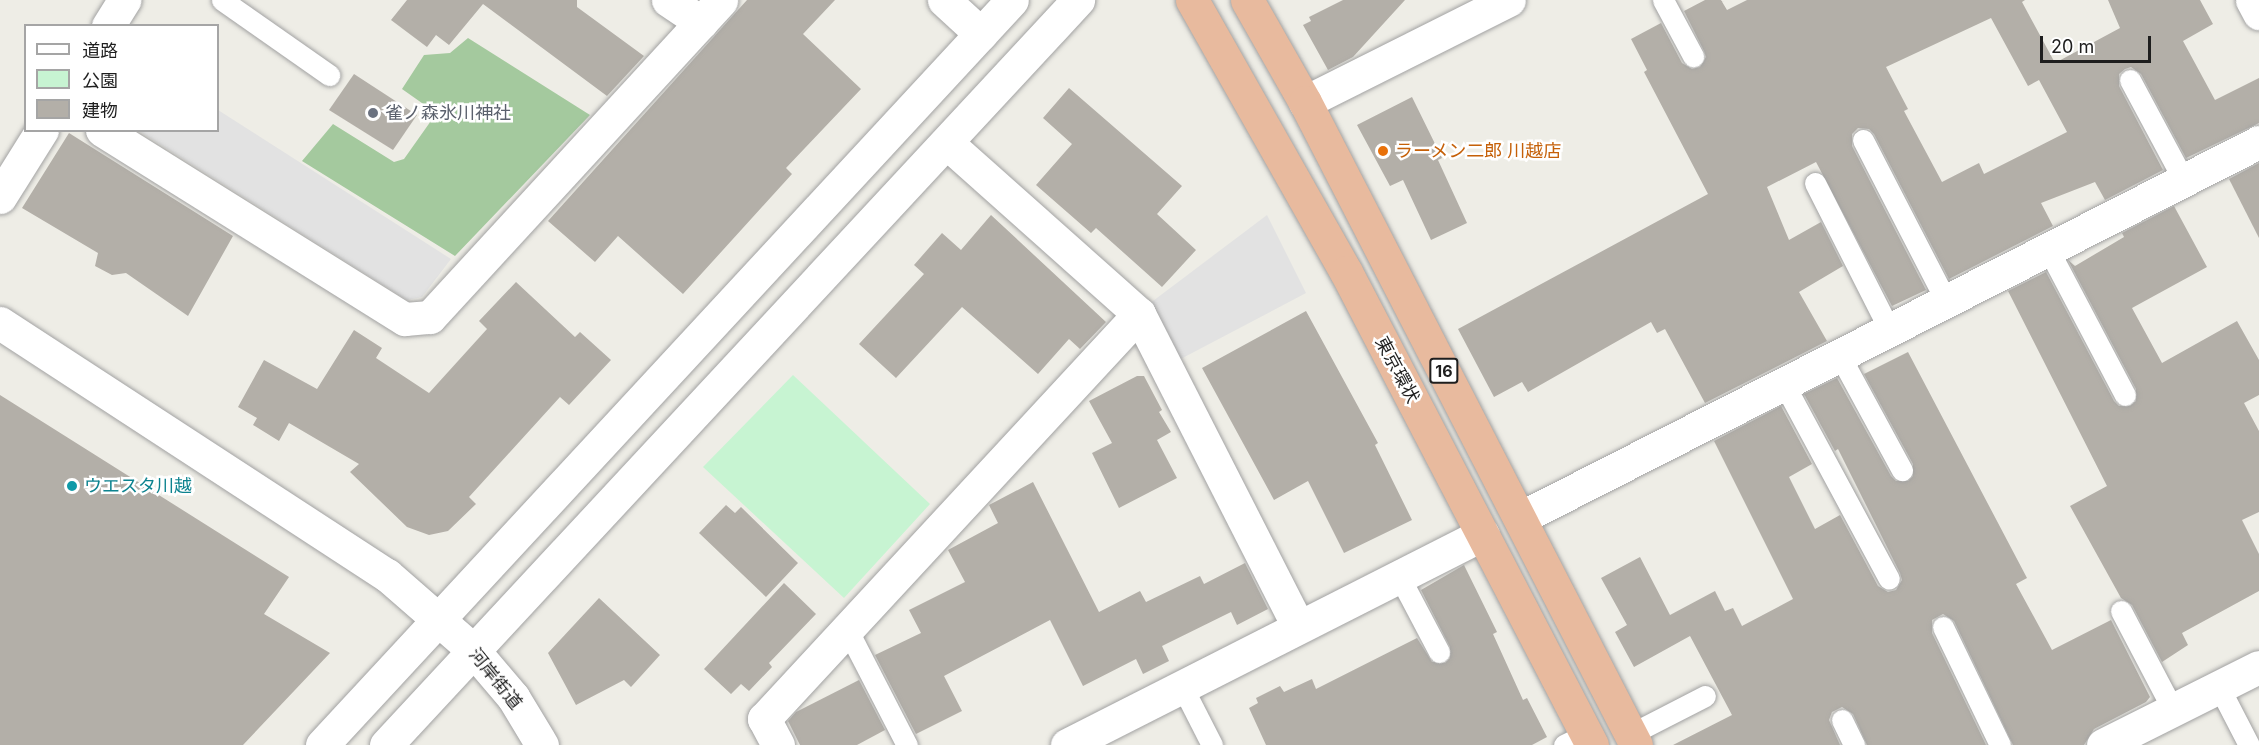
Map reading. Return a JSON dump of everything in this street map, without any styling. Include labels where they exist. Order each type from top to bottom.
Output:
[{"type":"highway","name":"東京環状","points":[[1192,0],[1267,128],[1483,534],[1581,741]]},
{"type":"highway","name":"16","points":[[1248,0],[1305,102],[1634,739]]},
{"type":"street","points":[[109,24],[124,0]]},
{"type":"street","points":[[105,132],[405,319],[430,317],[711,11],[668,0]]},
{"type":"street","points":[[944,0],[981,34]]},
{"type":"street","points":[[322,745],[1012,0]]},
{"type":"street","points":[[386,745],[1078,0]]},
{"type":"street","points":[[1305,102],[1509,0]]},
{"type":"street","points":[[2252,0],[2259,14]]},
{"type":"street","points":[[0,197],[41,132]]},
{"type":"street","points":[[1520,518],[2259,142]]},
{"type":"street","points":[[947,143],[1139,314],[1298,626]]},
{"type":"street","points":[[778,745],[764,719],[1139,314]]},
{"type":"street","name":"河岸街道","points":[[0,323],[337,539],[440,618],[473,650],[513,697],[542,745]]},
{"type":"street","points":[[1066,745],[1183,688],[1298,626],[1483,534]]},
{"type":"street","points":[[2103,745],[2259,667]]},
{"type":"lane","points":[[222,0],[328,75]]},
{"type":"lane","points":[[1663,0],[1693,56]]},
{"type":"lane","points":[[2130,81],[2183,179]]},
{"type":"lane","points":[[1863,140],[1946,301]]},
{"type":"lane","points":[[1815,183],[1890,331]]},
{"type":"lane","points":[[2048,249],[2125,395]]},
{"type":"lane","points":[[1840,356],[1902,470]]},
{"type":"lane","points":[[1784,384],[1889,579]]},
{"type":"lane","points":[[1399,576],[1439,652]]},
{"type":"lane","points":[[2121,611],[2173,710]]},
{"type":"lane","points":[[1943,627],[2000,745]]},
{"type":"lane","points":[[847,629],[908,745]]},
{"type":"lane","points":[[2219,687],[2249,745]]},
{"type":"lane","points":[[1183,688],[1212,745]]},
{"type":"lane","points":[[1634,739],[1705,696]]},
{"type":"lane","points":[[1842,720],[1854,745]]},
{"type":"green space","points":[[468,38],[590,115],[455,256],[302,161],[333,124],[394,162],[404,159],[433,118],[429,108],[402,89],[424,55],[450,53]]},
{"type":"green space","points":[[793,375],[930,504],[844,598],[703,467]]},
{"type":"shaded area","points":[[219,111],[451,259],[422,297],[407,300],[141,132],[219,132]]},
{"type":"shaded area","points":[[1267,215],[1306,293],[1173,363],[1145,307]]},
{"type":"building","points":[[407,0],[577,0],[577,7],[644,56],[607,96],[483,4],[449,45],[436,35],[427,47],[391,20]]},
{"type":"building","points":[[747,0],[835,0],[803,34],[861,89],[786,168],[792,174],[683,294],[618,236],[595,262],[548,221]]},
{"type":"building","points":[[1343,0],[1405,0],[1353,57],[1328,70],[1303,25],[1311,21],[1309,17]]},
{"type":"building","points":[[1705,0],[1721,0],[1727,10],[1747,0],[2025,0],[2022,2],[2055,63],[2120,28],[2108,0],[2200,0],[2213,24],[2183,41],[2215,100],[2259,78],[2259,123],[2186,158],[2141,74],[2131,67],[2125,69],[2119,74],[2119,86],[2163,170],[2105,200],[2095,182],[2041,203],[2053,226],[1949,279],[1874,134],[1869,129],[1858,128],[1852,134],[1852,146],[1926,290],[1892,306],[1816,162],[1767,187],[1789,240],[1821,222],[1843,266],[1799,292],[1827,341],[1705,403],[1665,329],[1657,333],[1651,322],[1528,392],[1522,382],[1494,397],[1458,329],[1708,194],[1644,72],[1647,70],[1631,39],[1661,23],[1682,63],[1692,69],[1700,67],[1706,57],[1684,11]],"holes":[[[1991,18],[2028,86],[2039,80],[2067,132],[1984,174],[1979,163],[1942,182],[1904,111],[1908,109],[1886,67]]]},
{"type":"building","name":"雀ノ森氷川神社","points":[[354,74],[417,115],[393,150],[329,110]]},
{"type":"building","points":[[1069,88],[1182,186],[1157,214],[1196,250],[1162,287],[1096,228],[1091,233],[1036,185],[1072,144],[1043,118]]},
{"type":"building","points":[[1412,97],[1442,158],[1438,160],[1467,223],[1431,240],[1403,180],[1390,186],[1357,125]]},
{"type":"building","points":[[69,133],[233,236],[188,316],[126,273],[112,275],[95,266],[98,253],[22,208]]},
{"type":"building","points":[[2259,163],[2259,238],[2229,179]]},
{"type":"building","points":[[2174,206],[2207,267],[2132,308],[2162,363],[2237,321],[2259,360],[2259,395],[2244,403],[2259,431],[2259,512],[2242,520],[2259,554],[2259,591],[2182,633],[2188,645],[2162,662],[2132,605],[2121,598],[2070,506],[2107,486],[2008,291],[2046,272],[2114,401],[2119,406],[2130,406],[2136,401],[2136,389],[2068,260],[2075,266],[2124,237],[2122,233]]},
{"type":"building","points":[[991,215],[1106,322],[1080,349],[1069,339],[1038,374],[962,307],[896,378],[859,344],[924,274],[914,265],[942,233],[961,250]]},
{"type":"building","points":[[516,282],[575,337],[580,332],[611,360],[569,405],[560,397],[469,497],[476,504],[448,531],[429,535],[407,527],[350,472],[359,464],[289,423],[279,441],[253,425],[257,418],[238,407],[264,360],[317,389],[354,330],[382,348],[376,358],[429,393],[487,329],[479,321]]},
{"type":"building","points":[[1306,311],[1378,443],[1375,445],[1412,520],[1344,553],[1308,481],[1274,500],[1202,368]]},
{"type":"building","points":[[1908,352],[2027,578],[2016,584],[2052,650],[2111,620],[2150,697],[2146,702],[2094,729],[2084,745],[2013,745],[1954,621],[1943,614],[1932,620],[1932,633],[1986,745],[1867,745],[1853,714],[1842,707],[1832,712],[1829,720],[1840,745],[1673,745],[1732,715],[1690,636],[1634,667],[1615,632],[1627,625],[1601,578],[1640,557],[1670,615],[1715,591],[1725,611],[1733,608],[1742,626],[1793,599],[1714,441],[1781,406],[1812,464],[1789,477],[1815,529],[1840,515],[1878,586],[1888,592],[1896,590],[1902,580],[1900,573],[1838,449],[1835,451],[1804,394],[1837,378],[1891,476],[1896,481],[1908,481],[1913,476],[1913,464],[1864,374]]},
{"type":"building","points":[[1137,376],[1144,376],[1162,410],[1159,412],[1171,432],[1157,440],[1177,478],[1119,508],[1092,453],[1112,443],[1089,401]]},
{"type":"building","name":"ウエスタ川越","points":[[0,395],[289,577],[264,614],[330,653],[243,745],[0,745]]},
{"type":"building","points":[[1033,482],[1099,612],[1140,591],[1146,602],[1200,576],[1204,584],[1245,563],[1268,609],[1237,625],[1231,612],[1162,646],[1169,661],[1143,674],[1136,659],[1083,686],[1050,620],[944,676],[962,711],[916,734],[875,655],[921,633],[909,610],[965,582],[948,550],[998,523],[989,505]]},
{"type":"building","points":[[726,505],[735,513],[741,507],[798,563],[766,597],[699,533]]},
{"type":"building","points":[[1464,565],[1497,632],[1493,634],[1523,700],[1527,698],[1547,737],[1532,745],[1266,745],[1249,708],[1258,703],[1256,698],[1280,686],[1284,692],[1312,679],[1316,689],[1417,638],[1432,662],[1445,663],[1450,658],[1450,647],[1421,590]]},
{"type":"building","points":[[784,583],[816,614],[769,663],[772,667],[749,691],[741,684],[731,694],[704,669]]},
{"type":"building","points":[[599,598],[660,655],[631,687],[624,680],[576,705],[548,653]]},
{"type":"building","points":[[859,680],[885,730],[857,745],[800,745],[788,721],[796,712]]},
{"type":"place","name":"雀ノ森氷川神社","points":[[373,113]]},
{"type":"place","name":"ラーメン二郎 川越店","points":[[1383,151]]},
{"type":"place","name":"ウエスタ川越","points":[[72,486]]}]
